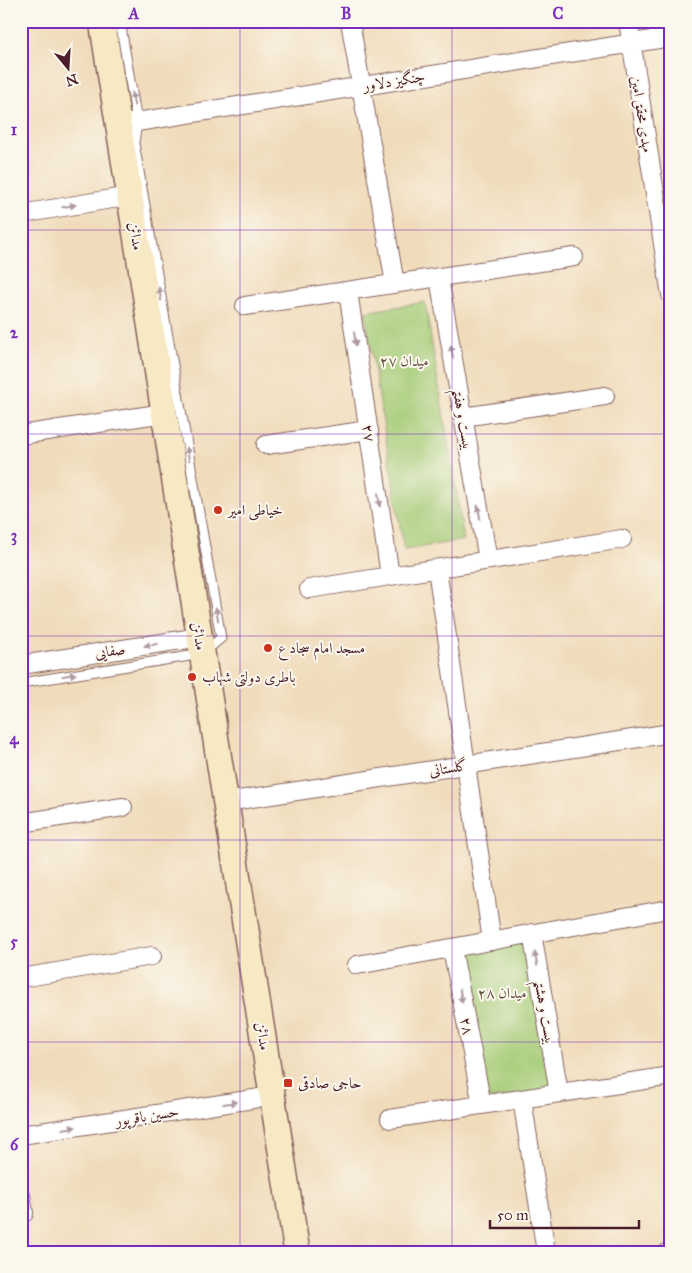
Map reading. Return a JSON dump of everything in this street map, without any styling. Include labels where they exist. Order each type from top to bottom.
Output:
[{"type":"main road","name":"مدائن","points":[[102,21],[128,124],[130,196],[297,1252]]},
{"type":"street","points":[[350,21],[395,284]]},
{"type":"street","name":"مهدی محقق امین","points":[[628,21],[671,295]]},
{"type":"street","name":"چنگیز دلاور","points":[[128,124],[671,37]]},
{"type":"street","points":[[21,214],[130,196]]},
{"type":"street","points":[[245,306],[574,257]]},
{"type":"street","name":"بیست و هفتم","points":[[439,278],[488,560]]},
{"type":"street","name":"۲۷","points":[[348,291],[390,576]]},
{"type":"street","points":[[463,417],[605,396]]},
{"type":"street","points":[[21,435],[164,413]]},
{"type":"street","points":[[266,445],[369,430]]},
{"type":"street","points":[[309,589],[622,539]]},
{"type":"street","points":[[437,568],[492,941]]},
{"type":"street","name":"صفایی","points":[[21,665],[201,646]]},
{"type":"street","name":"گلستانی","points":[[226,802],[671,733]]},
{"type":"street","points":[[21,822],[123,807]]},
{"type":"street","points":[[357,965],[663,910]]},
{"type":"street","name":"بیست و هشتم","points":[[532,933],[559,1093]]},
{"type":"street","name":"۲۸","points":[[452,948],[482,1105]]},
{"type":"street","points":[[21,978],[152,956]]},
{"type":"street","points":[[390,1119],[671,1076]]},
{"type":"street","name":"حسین باقرپور","points":[[21,1135],[272,1096]]},
{"type":"street","points":[[522,1099],[546,1252]]},
{"type":"lane","points":[[21,683],[201,646],[221,638],[134,143],[128,124],[120,21]]},
{"type":"green space","name":"میدان ۲۷","points":[[425,302],[464,540],[404,550],[365,312]]},
{"type":"green space","name":"میدان ۲۸","points":[[529,939],[554,1090],[485,1100],[458,951]]},
{"type":"place","name":"خیاطی امیر","points":[[218,510]]},
{"type":"place","name":"مسجد امام سجاد ع","points":[[268,648]]},
{"type":"place","name":"باطری دولتی شهاب","points":[[192,677]]},
{"type":"place","name":"حاجی صادقی","points":[[288,1083]]}]
